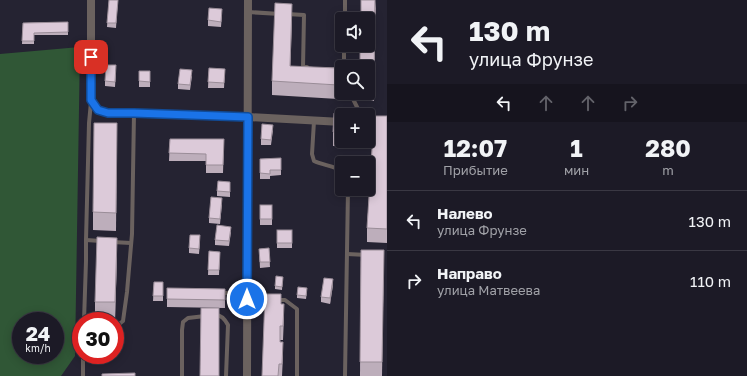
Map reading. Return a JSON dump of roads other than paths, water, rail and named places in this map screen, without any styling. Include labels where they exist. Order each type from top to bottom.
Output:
[{"type":"street","points":[[91,0],[91,100],[98,110],[108,113],[248,117],[335,122]]},
{"type":"street","points":[[247,376],[248,0]]},
{"type":"lane","points":[[345,0],[345,12]]},
{"type":"lane","points":[[248,12],[304,15],[303,67],[310,68]]},
{"type":"lane","points":[[330,69],[335,70]]},
{"type":"lane","points":[[84,312],[89,123],[91,100]]},
{"type":"lane","points":[[124,314],[132,234],[134,113]]},
{"type":"lane","points":[[314,121],[312,154],[314,161],[335,168]]},
{"type":"lane","points":[[345,376],[348,196]]},
{"type":"lane","points":[[86,240],[131,242]]},
{"type":"lane","points":[[347,254],[374,255]]},
{"type":"lane","points":[[216,293],[285,300],[297,309],[297,376]]},
{"type":"lane","points":[[182,376],[183,322],[188,318],[218,315],[225,319],[228,325],[226,376]]},
{"type":"lane","points":[[83,364],[83,376]]}]
